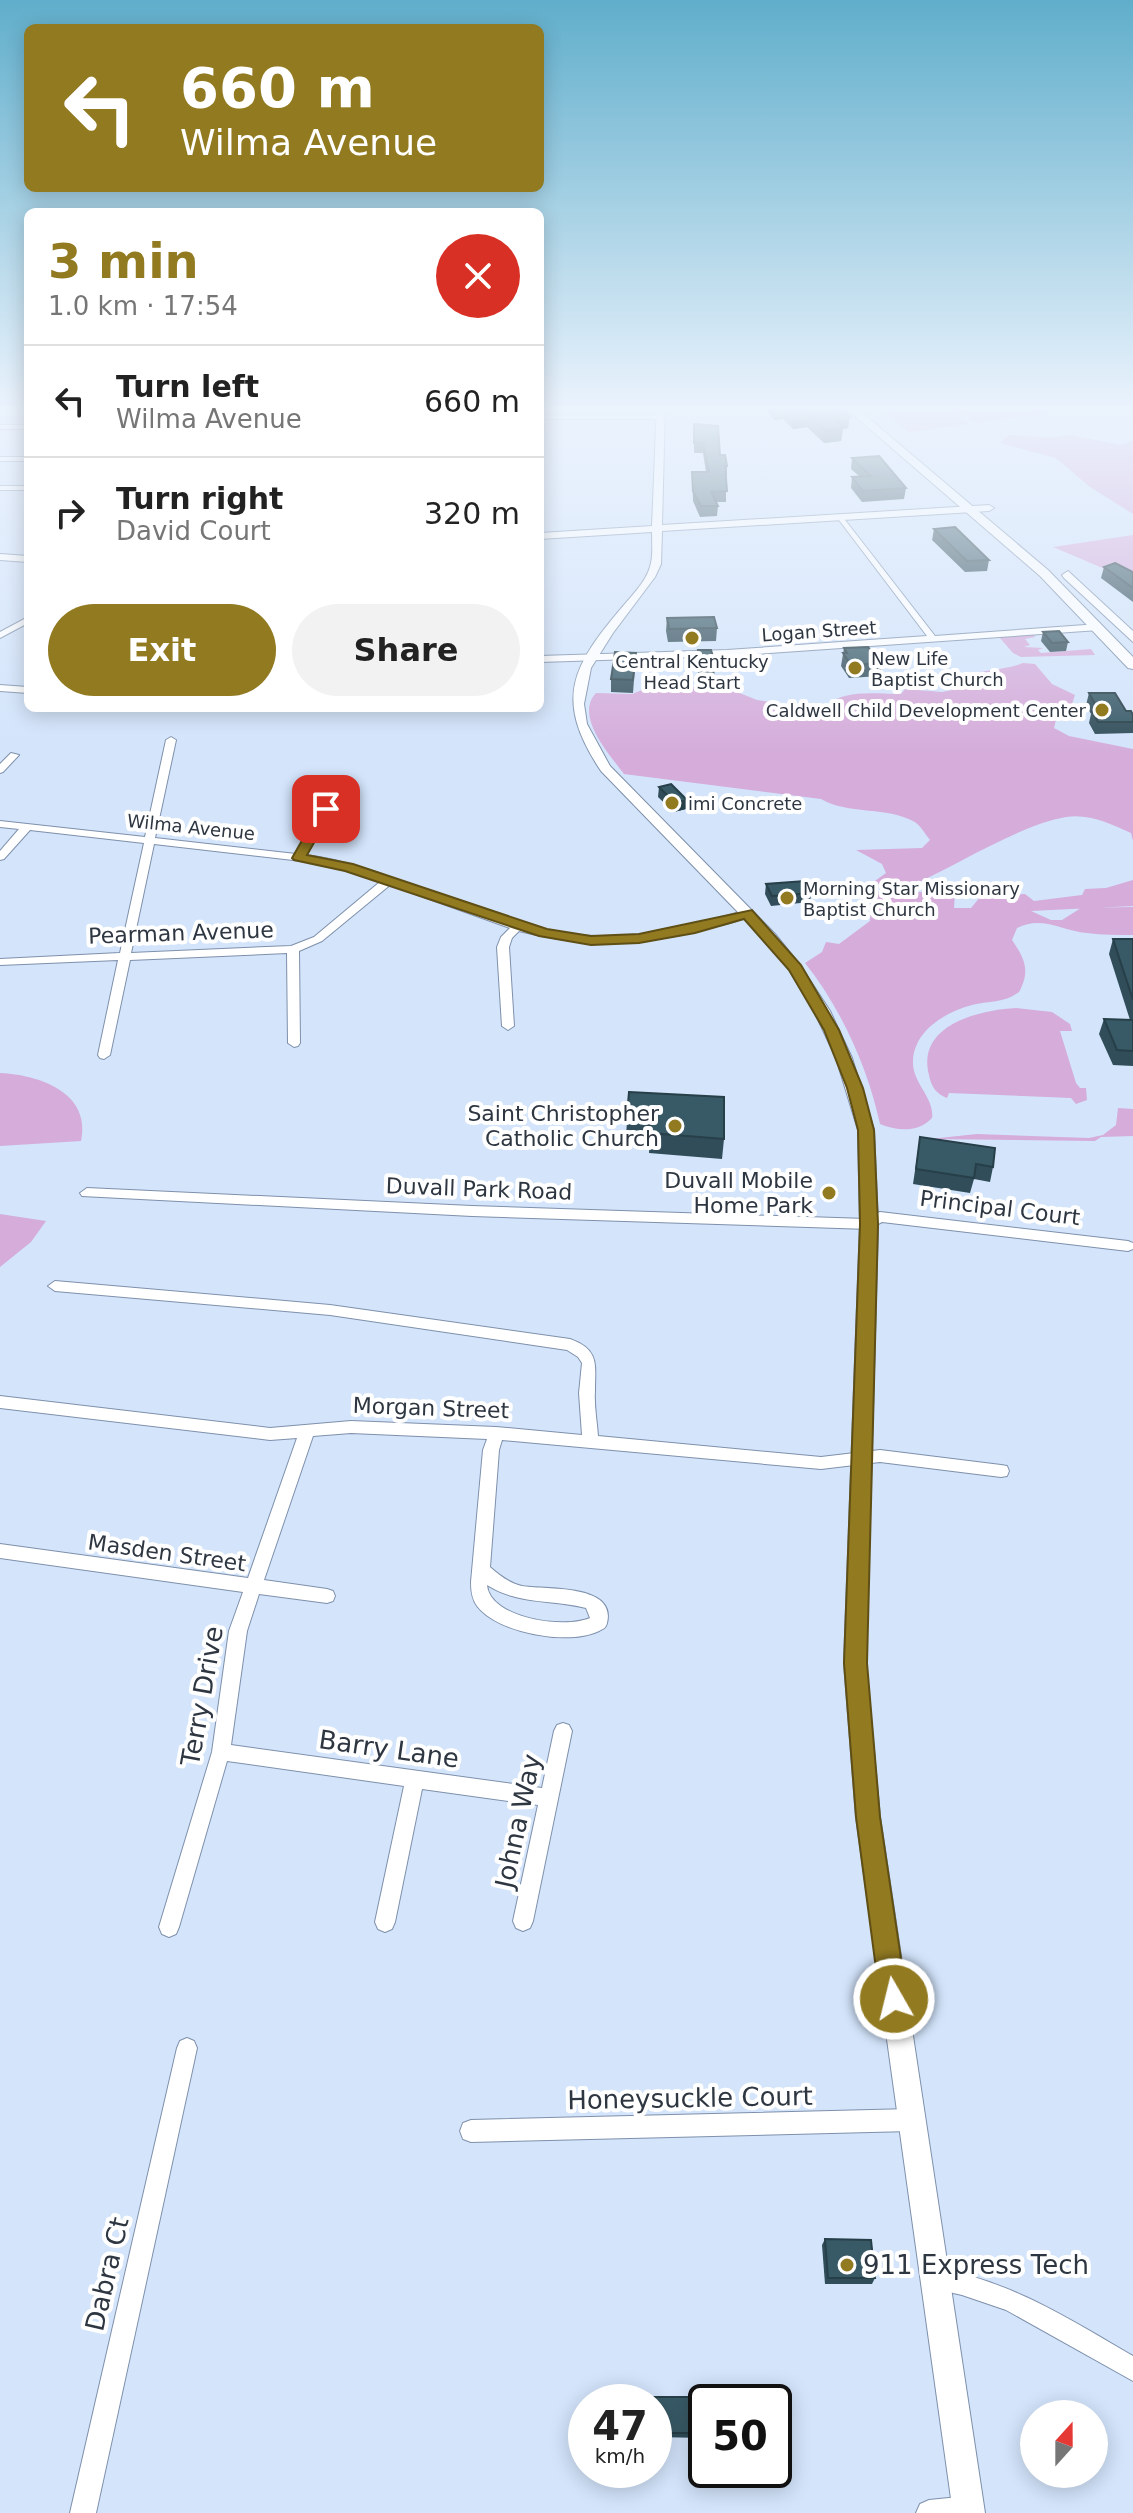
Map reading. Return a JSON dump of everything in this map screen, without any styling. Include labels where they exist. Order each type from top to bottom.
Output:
[{"type":"highway","points":[[985,522],[1044,573],[1133,665]]},
{"type":"highway","points":[[1056,564],[1133,638]]},
{"type":"main road","points":[[659,522],[653,570],[589,657],[579,683],[576,705],[589,745],[628,795],[747,913],[795,968],[822,1011],[844,1058],[866,1130],[869,1224],[856,1585],[858,1726],[868,1817],[969,2511]]},
{"type":"main road","points":[[544,536],[777,522]]},
{"type":"main road","points":[[0,557],[24,559]]},
{"type":"street","points":[[845,522],[933,639]]},
{"type":"street","points":[[0,635],[24,622]]},
{"type":"street","name":"Logan Street","points":[[544,659],[727,653],[1099,627]]},
{"type":"street","points":[[0,688],[24,690]]},
{"type":"street","points":[[104,1055],[105,1040],[128,955],[171,740]]},
{"type":"street","points":[[0,770],[14,755]]},
{"type":"street","points":[[299,858],[328,806],[326,793]]},
{"type":"street","name":"Wilma Avenue","points":[[0,824],[299,858],[348,867],[519,925],[575,939],[615,941],[668,934],[747,913]]},
{"type":"street","points":[[0,857],[27,827]]},
{"type":"street","name":"Pearman Avenue","points":[[0,962],[293,949],[318,939],[388,881]]},
{"type":"street","points":[[508,1026],[503,947],[507,937],[519,925]]},
{"type":"street","points":[[293,949],[294,1043]]},
{"type":"street","name":"Duvall Park Road","points":[[87,1193],[472,1211],[869,1224]]},
{"type":"street","name":"Principal Court","points":[[869,1224],[880,1217],[1128,1246]]},
{"type":"street","points":[[55,1286],[330,1310],[570,1345],[584,1353],[589,1363],[590,1440]]},
{"type":"street","name":"Morgan Street","points":[[0,1402],[270,1434],[351,1427],[496,1433],[821,1463],[876,1457],[905,1458],[1001,1471]]},
{"type":"street","name":"Terry Drive","points":[[169,1927],[221,1752],[228,1717],[234,1644],[307,1431]]},
{"type":"street","points":[[481,1570],[499,1587],[516,1593],[591,1602],[600,1614],[599,1622],[582,1631],[570,1632],[515,1621],[492,1611],[479,1590],[491,1450],[496,1433]]},
{"type":"street","name":"Masden Street","points":[[0,1551],[327,1596]]},
{"type":"street","name":"Johna Way","points":[[523,1921],[563,1731]]},
{"type":"street","name":"Barry Lane","points":[[221,1752],[550,1798]]},
{"type":"street","points":[[385,1922],[415,1780]]},
{"type":"street","name":"Dabra Ct","points":[[83,2513],[187,2048]]},
{"type":"street","name":"Honeysuckle Court","points":[[471,2131],[911,2120]]},
{"type":"street","points":[[935,2279],[965,2282],[1001,2295],[1133,2369]]},
{"type":"street","points":[[929,2513],[969,2511]]},
{"type":"shaded area","points":[[1133,535],[1133,581],[1053,547]]},
{"type":"shaded area","points":[[1034,634],[1035,637],[1025,639],[1030,645],[1024,647],[1043,648],[1038,650],[1041,653],[1091,649],[1095,655],[1021,657],[1013,653],[999,637]]},
{"type":"shaded area","points":[[1023,663],[1035,664],[1052,684],[1075,695],[1070,710],[1057,716],[1054,728],[1069,736],[1133,749],[1133,841],[1131,833],[1108,823],[1091,818],[1066,817],[1029,828],[913,885],[897,887],[872,883],[886,873],[882,864],[856,850],[922,848],[930,840],[916,822],[890,813],[843,807],[821,799],[624,774],[596,735],[589,713],[590,702],[596,693],[632,694],[642,690],[701,686],[737,692],[757,700],[824,710],[838,698],[848,695],[901,694],[905,689],[942,692],[962,688],[955,679]]},
{"type":"shaded area","points":[[1133,880],[1133,906],[1099,908],[1133,907],[1133,935],[1078,932],[1044,923],[1017,928],[1012,940],[1023,959],[1025,971],[1019,992],[1002,1000],[952,1012],[933,1024],[919,1041],[914,1069],[930,1104],[932,1118],[920,1126],[907,1129],[880,1124],[852,1039],[805,963],[822,952],[826,942],[839,944],[870,921],[872,891],[955,893],[954,908],[971,908],[981,896],[1025,894],[1034,901],[1082,895],[1085,889],[1106,888]],"holes":[[[1080,909],[1062,920],[1051,920],[1031,911]]]},
{"type":"shaded area","points":[[1016,1008],[1052,1012],[1070,1024],[1072,1031],[1060,1031],[1076,1083],[1080,1088],[1086,1088],[1087,1100],[1076,1104],[1071,1098],[949,1093],[947,1098],[935,1089],[927,1058],[941,1032],[969,1017]]},
{"type":"shaded area","points":[[0,1073],[45,1082],[70,1098],[82,1124],[81,1141],[0,1146]]},
{"type":"shaded area","points":[[1118,1108],[1133,1109],[1133,1136],[1101,1137],[1095,1141],[930,1139],[977,1134],[1089,1138],[1103,1135],[1116,1125]]},
{"type":"shaded area","points":[[0,1214],[46,1221],[31,1242],[0,1267]]},
{"type":"building","points":[[955,527],[989,560],[967,561],[934,529]]},
{"type":"building","points":[[1115,563],[1133,572],[1133,588],[1104,567]]},
{"type":"building","points":[[714,617],[717,628],[669,629],[667,618]]},
{"type":"building","points":[[1059,631],[1068,642],[1052,643],[1043,632]]},
{"type":"building","points":[[868,647],[882,663],[851,665],[843,653],[847,653],[844,648]]},
{"type":"building","points":[[698,650],[711,650],[715,663],[701,663]]},
{"type":"building","points":[[615,652],[636,653],[633,680],[611,679]]},
{"type":"building","points":[[1089,693],[1115,693],[1126,711],[1131,711],[1133,722],[1098,722],[1092,711],[1099,711]]},
{"type":"building","points":[[671,784],[687,800],[675,803],[659,787]]},
{"type":"building","points":[[805,881],[811,893],[772,896],[766,884]]},
{"type":"building","points":[[1113,939],[1133,939],[1133,1000]]},
{"type":"building","points":[[1104,1019],[1133,1020],[1133,1051],[1117,1050]]},
{"type":"building","points":[[629,1092],[724,1097],[724,1139],[650,1133],[651,1117],[627,1116]]},
{"type":"building","points":[[920,1137],[995,1148],[993,1167],[976,1164],[974,1178],[916,1169]]},
{"type":"building","name":"911 Express Tech","points":[[825,2239],[871,2240],[875,2278],[828,2278]]},
{"type":"building","points":[[672,2397],[688,2397],[688,2433],[672,2433]]},
{"type":"place","name":"Central Kentucky Head Start","points":[[692,638]]},
{"type":"place","name":"New Life Baptist Church","points":[[855,668]]},
{"type":"place","name":"Caldwell Child Development Center","points":[[1102,710]]},
{"type":"place","name":"imi Concrete","points":[[672,803]]},
{"type":"place","name":"Morning Star Missionary Baptist Church","points":[[787,898]]},
{"type":"place","name":"Saint Christopher Catholic Church","points":[[675,1126]]},
{"type":"place","name":"Duvall Mobile Home Park","points":[[829,1193]]},
{"type":"place","name":"911 Express Tech","points":[[847,2265]]},
{"type":"route","points":[[326,809],[299,858],[348,867],[545,933],[591,941],[639,939],[695,928],[747,913],[795,968],[832,1030],[855,1088],[866,1130],[869,1174],[855,1663],[868,1817],[894,1999]]}]
